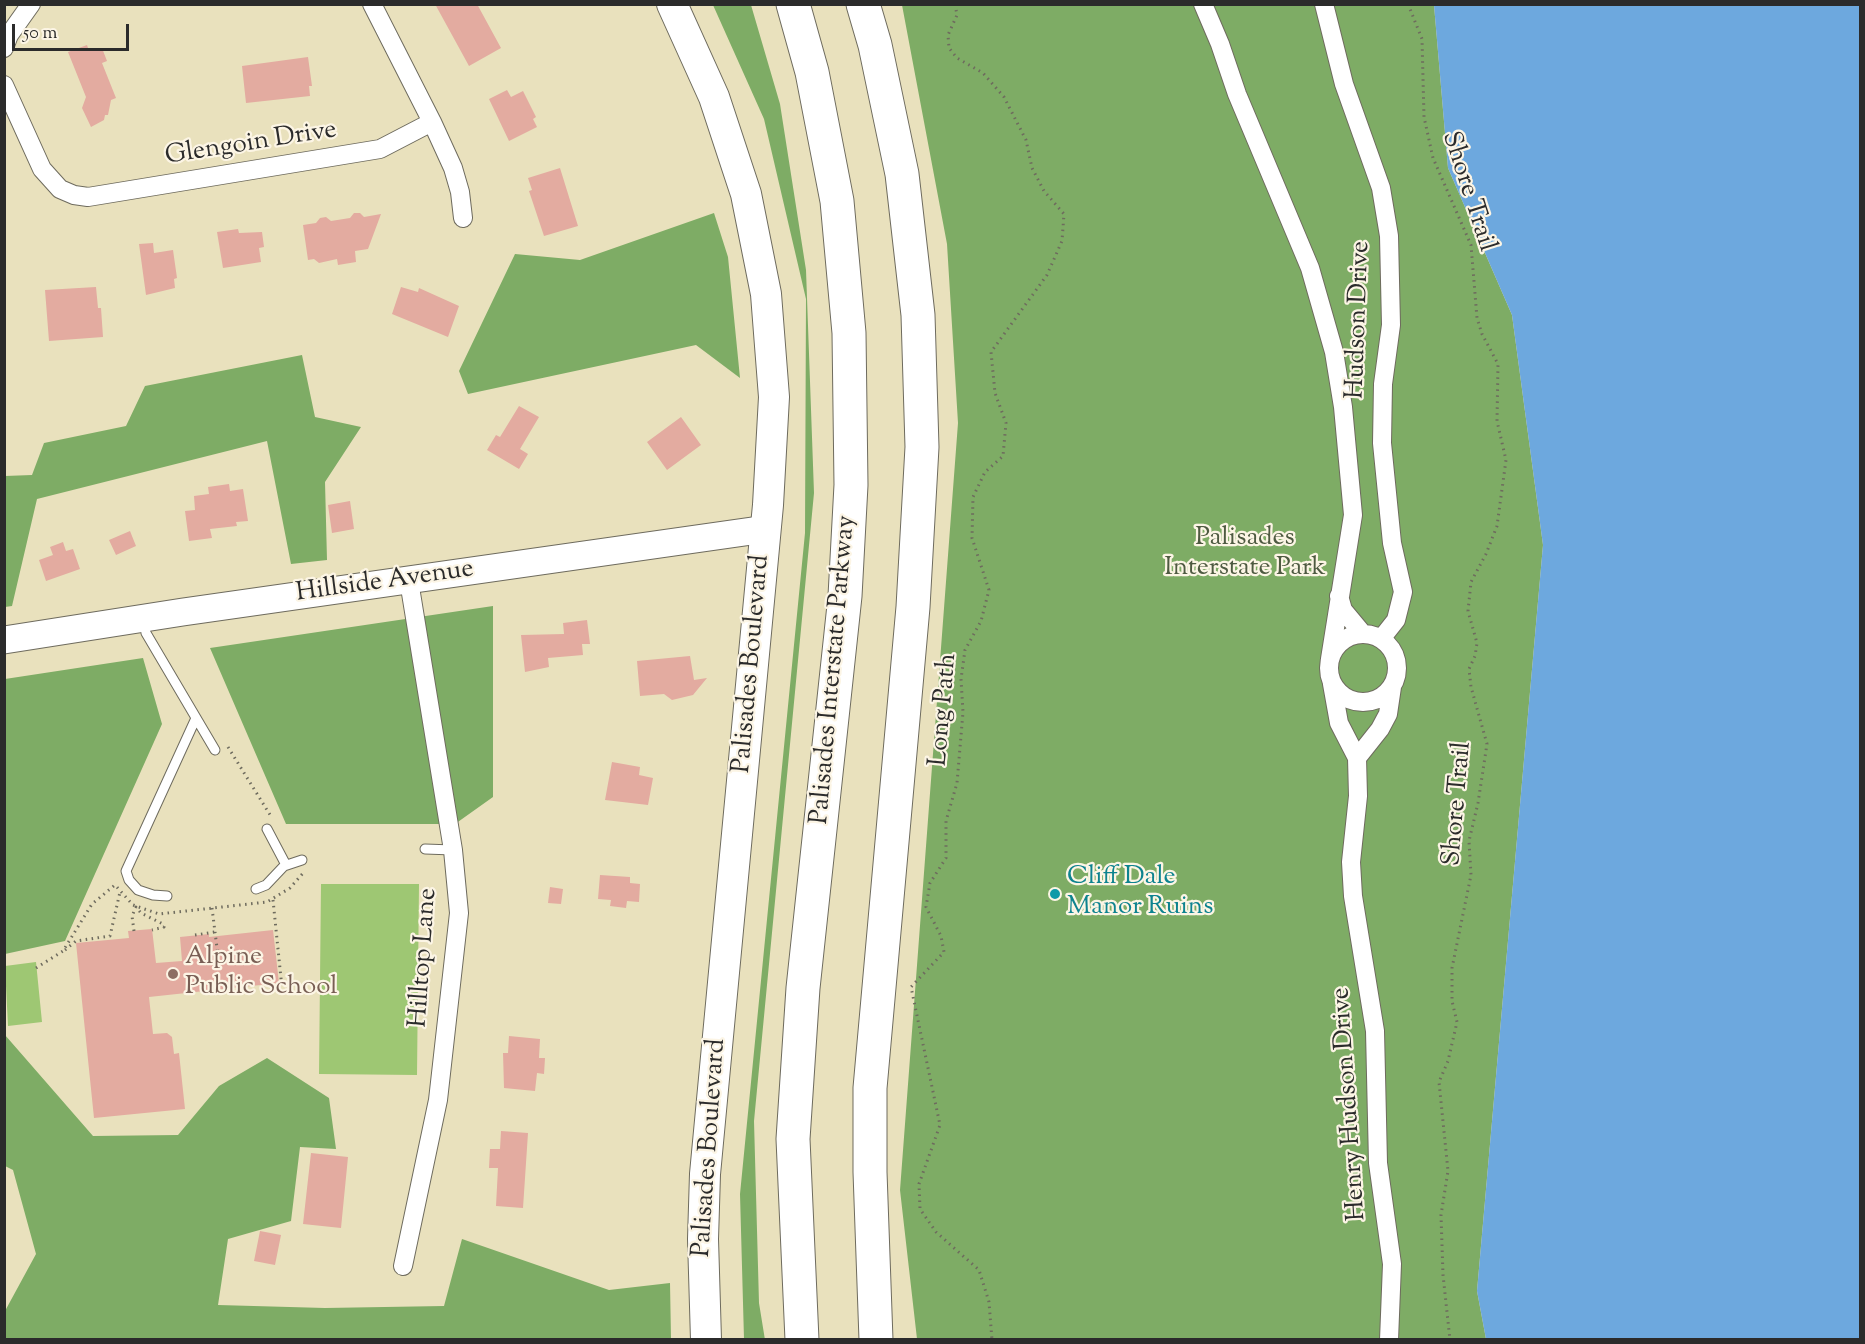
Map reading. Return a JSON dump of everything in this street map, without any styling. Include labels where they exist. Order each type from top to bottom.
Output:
[{"type":"highway","name":"Palisades Interstate Parkway","points":[[793,4],[812,72],[837,201],[849,333],[851,485],[845,596],[803,988],[793,1139],[802,1340]]},
{"type":"highway","points":[[864,4],[902,174],[918,315],[922,447],[913,607],[870,1088],[870,1172],[876,1340]]},
{"type":"main road","name":"Palisades Boulevard","points":[[672,4],[705,73],[744,186],[758,244],[771,345],[774,397],[766,528],[707,1153],[703,1239],[706,1340]]},
{"type":"main road","name":"Hillside Avenue","points":[[4,640],[766,528]]},
{"type":"street","points":[[4,48],[9,35],[31,4]]},
{"type":"street","points":[[372,4],[453,168],[460,192],[463,218]]},
{"type":"street","name":"Henry Hudson Drive","points":[[1203,4],[1241,105],[1311,268],[1334,352],[1343,406],[1353,515],[1349,552],[1339,596],[1329,667],[1339,723],[1357,758],[1358,796],[1352,862],[1353,896],[1375,1031],[1378,1163],[1392,1264],[1389,1340]]},
{"type":"street","name":"Hudson Drive","points":[[1324,4],[1344,84],[1381,188],[1389,236],[1390,325],[1383,384],[1382,443],[1392,543],[1403,592],[1396,620],[1372,636]]},
{"type":"street","name":"Glengoin Drive","points":[[4,85],[42,169],[49,179],[60,189],[88,197],[380,149],[432,122]]},
{"type":"street","name":"Hilltop Lane","points":[[403,1266],[438,1100],[459,913],[453,850],[410,581]]},
{"type":"street","points":[[1339,596],[1343,610],[1372,636],[1389,645],[1397,666],[1388,714],[1380,729],[1357,758]]},
{"type":"street","points":[[1330,658],[1342,641],[1372,636]]},
{"type":"street","points":[[1332,684],[1350,700],[1361,702],[1384,696],[1392,687]]},
{"type":"lane","points":[[143,618],[146,633],[215,750]]},
{"type":"lane","points":[[167,896],[153,895],[138,890],[129,880],[126,871],[196,718]]},
{"type":"lane","points":[[271,826],[286,865]]},
{"type":"lane","points":[[424,849],[453,850]]},
{"type":"lane","points":[[256,889],[266,885],[286,865],[300,860]]},
{"type":"path","name":"Long Path","points":[[955,4],[957,15],[948,35],[949,48],[957,58],[983,73],[1004,97],[1026,140],[1032,168],[1044,191],[1064,214],[1062,241],[1047,275],[992,352],[995,393],[1006,423],[1003,456],[986,472],[973,497],[972,537],[989,591],[981,621],[965,650],[961,679],[963,712],[957,783],[946,821],[946,858],[930,883],[926,907],[940,936],[944,952],[911,987],[940,1125],[919,1184],[920,1209],[936,1232],[979,1270],[989,1302],[992,1340]]},
{"type":"path","name":"Shore Trail","points":[[1408,4],[1422,39],[1424,117],[1433,158],[1471,245],[1478,318],[1482,334],[1498,364],[1497,421],[1506,460],[1497,526],[1486,554],[1471,582],[1468,611],[1477,643],[1475,656],[1469,669],[1471,687],[1486,744],[1478,803],[1469,841],[1471,875],[1452,968],[1452,1001],[1457,1022],[1448,1061],[1439,1082],[1448,1170],[1441,1215],[1443,1275],[1450,1340]]},
{"type":"path","points":[[225,743],[271,826]]},
{"type":"path","points":[[136,907],[159,914],[273,900],[303,875],[305,871],[300,860]]},
{"type":"path","points":[[63,951],[92,904],[115,885],[141,913],[163,924],[164,927],[152,930]]},
{"type":"path","points":[[36,968],[76,941],[110,936],[120,892]]},
{"type":"path","points":[[273,900],[282,988]]},
{"type":"path","points":[[134,931],[132,916],[136,907]]},
{"type":"path","points":[[212,908],[218,956]]},
{"type":"path","points":[[195,935],[215,932]]},
{"type":"green space","points":[[713,5],[751,5],[780,104],[806,270],[814,493],[754,1121],[759,1303],[765,1340],[744,1339],[740,1194],[805,533],[806,299],[764,119]]},
{"type":"green space","name":"Palisades Interstate Park","points":[[902,5],[1434,5],[1448,168],[1512,315],[1543,545],[1477,1291],[1486,1339],[917,1339],[900,1190],[958,423],[947,244]]},
{"type":"green space","points":[[714,213],[728,257],[740,378],[696,345],[468,394],[459,371],[515,254],[580,260]]},
{"type":"green space","points":[[302,355],[315,417],[361,427],[325,482],[327,560],[291,564],[267,441],[37,499],[12,606],[5,607],[5,476],[32,475],[44,443],[126,426],[145,386]]},
{"type":"green space","points":[[493,606],[493,797],[455,824],[286,824],[210,648]]},
{"type":"green space","points":[[143,658],[162,724],[65,941],[5,954],[5,679]]},
{"type":"green space","points":[[321,884],[419,884],[417,1075],[319,1074]]},
{"type":"green space","points":[[36,962],[42,1022],[8,1026],[5,966]]},
{"type":"green space","points":[[5,1035],[93,1136],[178,1135],[219,1086],[267,1058],[329,1098],[336,1149],[300,1147],[291,1221],[228,1239],[218,1305],[325,1308],[444,1306],[462,1239],[609,1290],[670,1283],[671,1339],[5,1339],[5,1311],[36,1254],[13,1170],[5,1166]]},
{"type":"water","points":[[1434,5],[1860,5],[1860,1339],[1486,1339],[1477,1291],[1543,545],[1512,315],[1448,168]]},
{"type":"building","points":[[435,4],[477,4],[501,48],[469,66]]},
{"type":"building","points":[[87,45],[89,51],[102,48],[107,61],[102,63],[116,98],[111,100],[108,115],[105,115],[104,120],[91,127],[82,108],[86,97],[68,52]]},
{"type":"building","points":[[308,57],[312,86],[309,86],[310,96],[246,103],[242,66]]},
{"type":"building","points":[[507,90],[511,97],[523,91],[536,117],[533,119],[537,127],[509,141],[489,99]]},
{"type":"building","points":[[560,168],[578,226],[544,236],[529,191],[532,190],[528,178]]},
{"type":"building","points":[[354,213],[360,213],[364,217],[381,214],[368,249],[355,251],[356,262],[338,265],[337,259],[319,263],[314,259],[308,260],[303,225],[316,223],[320,218],[326,217],[331,221],[350,218]]},
{"type":"building","points":[[238,229],[239,233],[262,232],[264,247],[259,248],[261,262],[223,268],[217,232]]},
{"type":"building","points":[[153,243],[154,253],[173,250],[177,278],[174,279],[175,288],[146,295],[139,244]]},
{"type":"building","points":[[96,287],[98,308],[101,308],[103,337],[49,341],[45,290]]},
{"type":"building","points":[[401,287],[418,292],[419,288],[459,306],[448,337],[392,314]]},
{"type":"building","points":[[519,406],[539,417],[520,449],[528,454],[519,469],[487,450],[496,435],[500,437]]},
{"type":"building","points":[[681,417],[701,445],[667,470],[647,442]]},
{"type":"building","points":[[229,484],[230,491],[243,489],[248,521],[236,522],[237,526],[210,529],[212,538],[189,541],[185,511],[195,510],[194,496],[209,494],[208,487]]},
{"type":"building","points":[[350,501],[354,529],[332,533],[328,505]]},
{"type":"building","points":[[130,531],[136,546],[116,555],[109,540]]},
{"type":"building","points":[[63,542],[66,551],[73,549],[80,569],[46,581],[39,560],[53,555],[50,547]]},
{"type":"building","points":[[587,620],[590,644],[582,644],[583,655],[548,658],[549,667],[525,672],[521,635],[564,634],[563,623]]},
{"type":"building","points":[[690,656],[694,680],[707,678],[693,695],[672,700],[664,694],[640,696],[637,661]]},
{"type":"building","points":[[612,762],[640,767],[639,775],[653,778],[648,805],[605,800]]},
{"type":"building","points":[[600,875],[630,877],[630,883],[640,884],[639,902],[627,901],[626,908],[610,906],[611,900],[598,899]]},
{"type":"building","points":[[550,887],[563,889],[561,904],[548,903]]},
{"type":"building","points":[[152,929],[156,963],[182,961],[180,937],[209,934],[209,937],[273,930],[279,983],[149,997],[153,1034],[167,1033],[172,1037],[174,1054],[179,1053],[185,1109],[94,1118],[76,943],[129,938],[128,931]]},
{"type":"building","points":[[509,1036],[540,1039],[539,1058],[545,1058],[544,1074],[537,1073],[535,1091],[504,1088],[503,1053],[508,1053]]},
{"type":"building","points":[[501,1131],[528,1133],[523,1208],[496,1206],[498,1168],[489,1168],[490,1149],[500,1149]]},
{"type":"building","points":[[311,1153],[348,1157],[341,1228],[303,1224]]},
{"type":"building","points":[[260,1231],[281,1235],[275,1265],[254,1261]]},
{"type":"place","name":"Cliff Dale Manor Ruins","points":[[1055,894]]},
{"type":"place","name":"Alpine Public School","points":[[173,974]]}]
